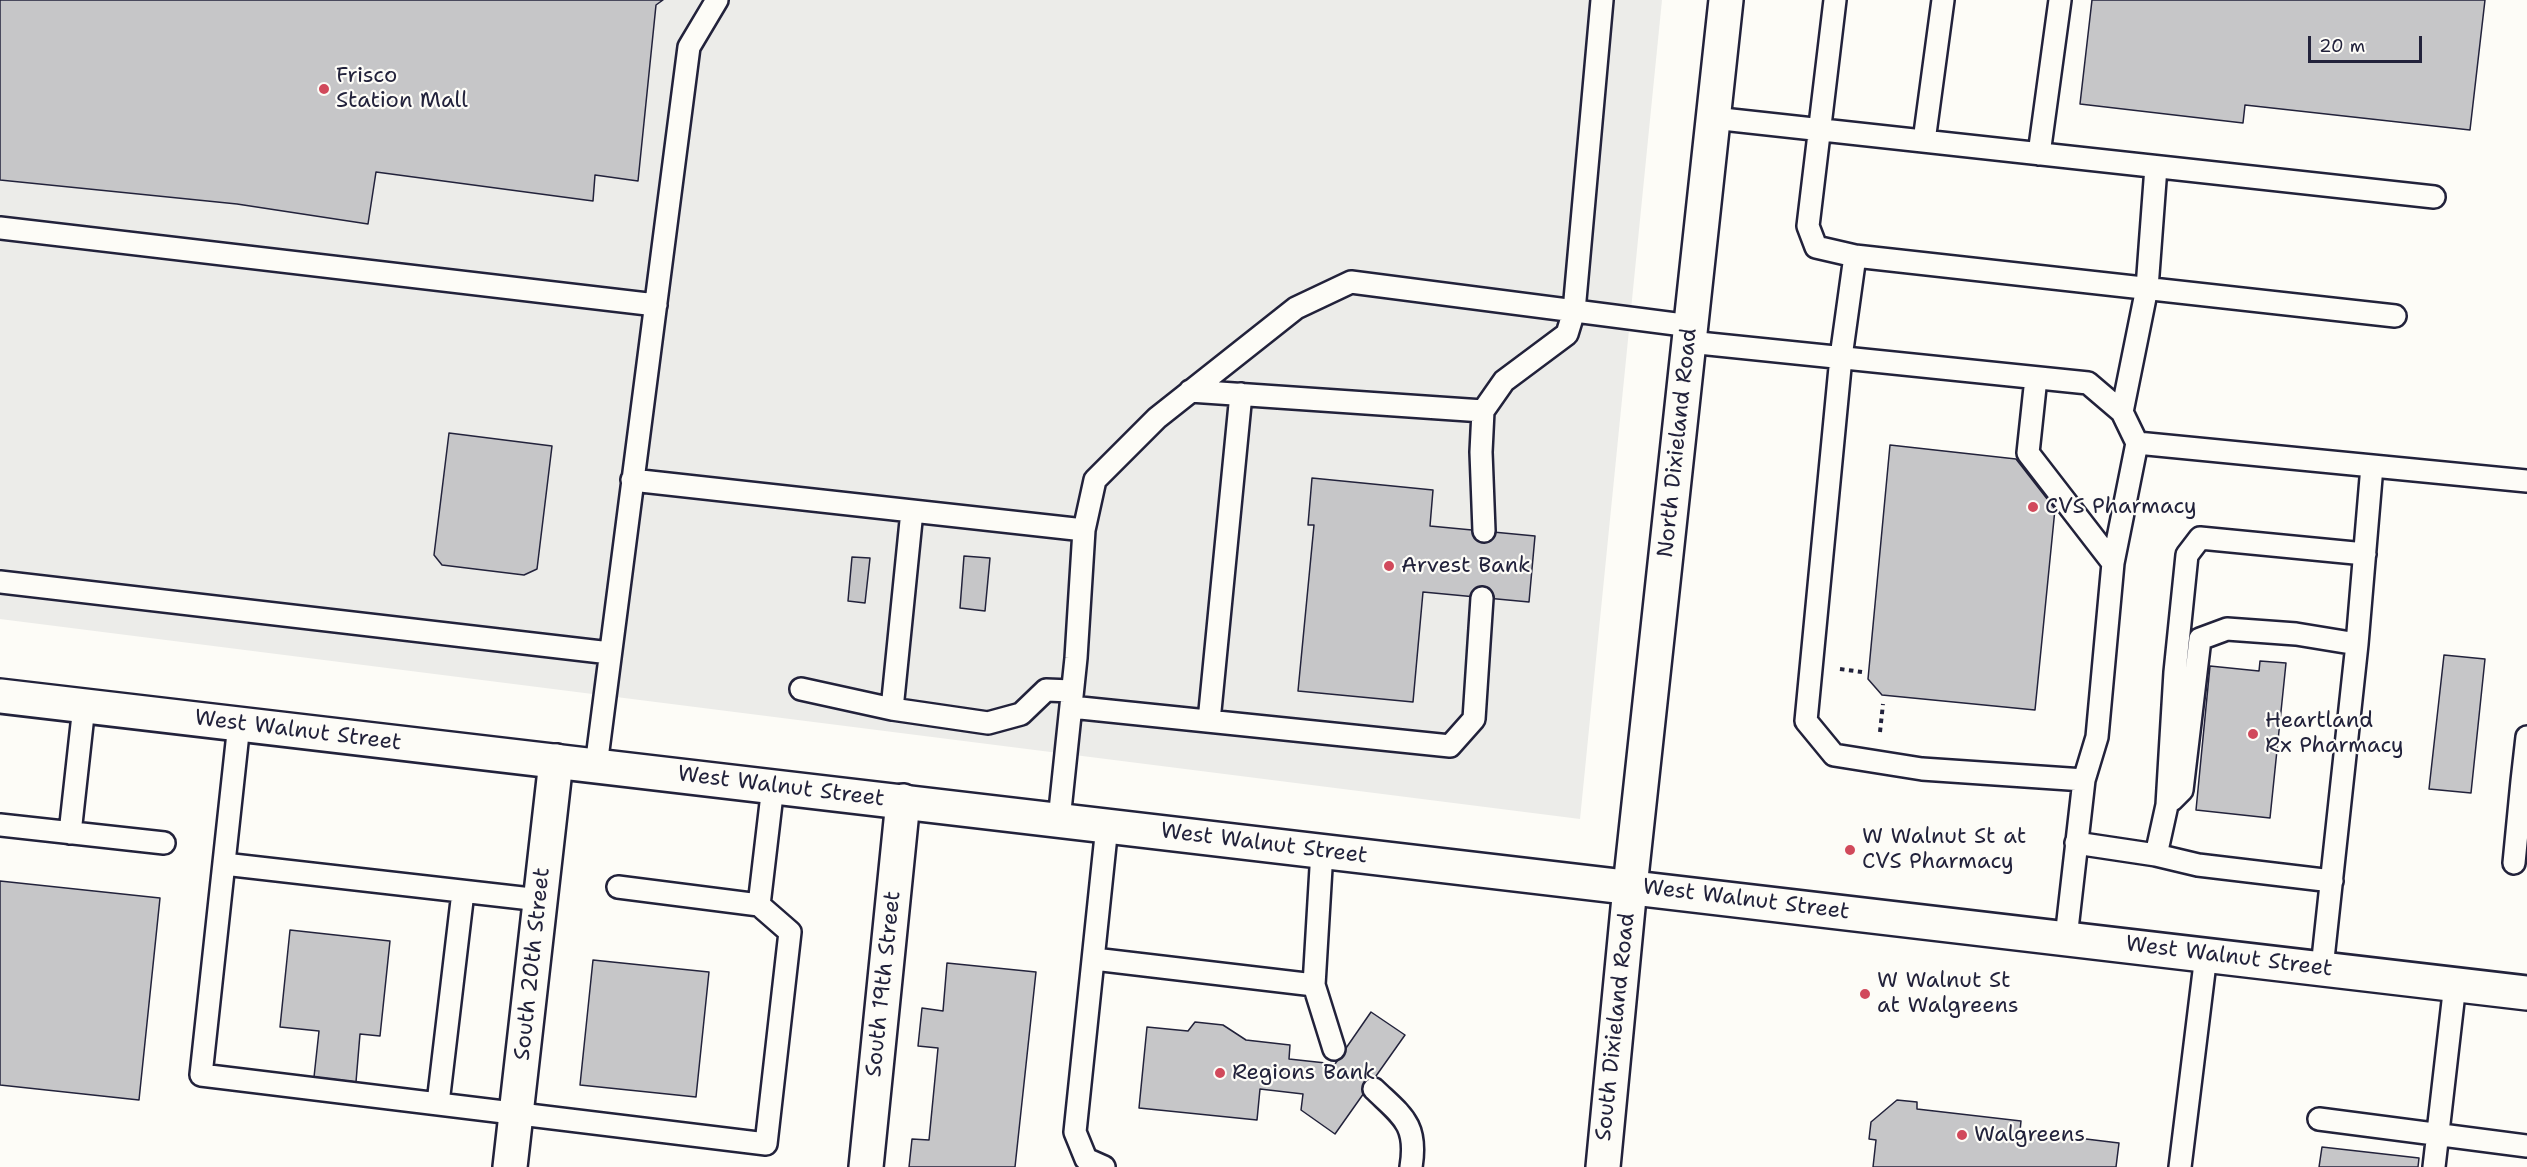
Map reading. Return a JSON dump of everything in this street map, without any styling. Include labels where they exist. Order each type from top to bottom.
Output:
[{"type":"main road","name":"North Dixieland Road","points":[[1630,887],[1726,0]]},
{"type":"main road","name":"West Walnut Street","points":[[0,696],[2527,993]]},
{"type":"main road","name":"South 20th Street","points":[[510,1167],[556,761]]},
{"type":"main road","name":"South 19th Street","points":[[866,1167],[903,801]]},
{"type":"main road","name":"South Dixieland Road","points":[[1603,1167],[1630,887]]},
{"type":"lane","points":[[596,766],[689,47],[717,0]]},
{"type":"lane","points":[[1484,531],[1481,452],[1483,411],[1504,381],[1567,334],[1574,311],[1602,0]]},
{"type":"lane","points":[[1835,0],[1808,226],[1816,247],[1855,256],[2395,316]]},
{"type":"lane","points":[[1924,141],[1943,0]]},
{"type":"lane","points":[[2039,154],[2060,0]]},
{"type":"lane","points":[[1713,118],[2434,197]]},
{"type":"lane","points":[[2122,412],[2147,288],[2156,167]]},
{"type":"lane","points":[[0,228],[656,305]]},
{"type":"lane","points":[[1855,256],[1841,357],[1806,721],[1834,755],[1922,769],[2084,780]]},
{"type":"lane","points":[[1059,820],[1072,699],[1084,530],[1095,480],[1157,418],[1296,308],[1352,282],[1574,311],[1690,334],[1841,357],[2088,383],[2122,412],[2137,443],[2113,563],[2097,737],[2084,780],[2066,938]]},
{"type":"lane","points":[[2036,378],[2028,453],[2113,563]]},
{"type":"lane","points":[[1190,391],[1483,411]]},
{"type":"lane","points":[[1209,721],[1241,394]]},
{"type":"lane","points":[[2137,443],[2527,481]]},
{"type":"lane","points":[[2322,968],[2357,644],[2372,466]]},
{"type":"lane","points":[[632,480],[1084,530]]},
{"type":"lane","points":[[891,709],[912,511]]},
{"type":"lane","points":[[2156,855],[2167,805],[2175,672],[2187,555],[2200,538],[2365,554]]},
{"type":"lane","points":[[0,582],[610,653]]},
{"type":"lane","points":[[801,689],[891,709],[988,723],[1021,714],[1046,690],[1072,699],[1209,721],[1450,746],[1474,719],[1482,598]]},
{"type":"lane","points":[[2167,805],[2182,790],[2200,639],[2227,628],[2296,634],[2357,644]]},
{"type":"lane","points":[[69,833],[84,706]]},
{"type":"lane","points":[[239,724],[201,1075],[766,1143],[790,932],[759,905],[618,887]]},
{"type":"lane","points":[[2514,863],[2525,782],[2527,737]]},
{"type":"lane","points":[[759,905],[773,786]]},
{"type":"lane","points":[[0,825],[164,843]]},
{"type":"lane","points":[[1104,1167],[1086,1159],[1075,1132],[1107,826]]},
{"type":"lane","points":[[2076,843],[2156,855],[2198,865],[2332,881]]},
{"type":"lane","points":[[1322,851],[1314,985],[1334,1048]]},
{"type":"lane","points":[[224,864],[540,900]]},
{"type":"lane","points":[[438,1103],[463,892]]},
{"type":"lane","points":[[2180,1167],[2206,955]]},
{"type":"lane","points":[[1094,959],[1314,985]]},
{"type":"lane","points":[[2434,1167],[2455,984]]},
{"type":"lane","points":[[1374,1089],[1401,1115],[1413,1136],[1411,1167]]},
{"type":"lane","points":[[2319,1119],[2527,1146]]},
{"type":"path","points":[[1830,668],[1862,672]]},
{"type":"path","points":[[1879,739],[1883,704]]},
{"type":"shaded area","points":[[0,0],[1662,0],[1580,819],[0,619]]},
{"type":"building","name":"Frisco Station Mall","points":[[0,0],[663,0],[656,5],[638,181],[595,175],[593,201],[376,172],[368,224],[237,204],[0,180]]},
{"type":"building","points":[[2092,0],[2485,0],[2470,130],[2245,105],[2243,123],[2080,104]]},
{"type":"building","points":[[449,433],[552,446],[537,569],[524,575],[442,565],[434,555]]},
{"type":"building","points":[[1890,445],[2016,459],[2055,509],[2035,710],[1882,695],[1868,679]]},
{"type":"building","points":[[1312,478],[1433,490],[1430,526],[1535,536],[1529,602],[1423,592],[1413,702],[1298,691],[1314,525],[1308,525]]},
{"type":"building","points":[[964,556],[990,558],[985,611],[960,608]]},
{"type":"building","points":[[852,557],[870,558],[865,603],[848,601]]},
{"type":"building","points":[[2444,655],[2485,659],[2471,793],[2429,789]]},
{"type":"building","points":[[2260,661],[2286,663],[2270,818],[2196,810],[2210,666],[2259,671]]},
{"type":"building","points":[[0,881],[160,898],[139,1100],[0,1085]]},
{"type":"building","points":[[290,930],[390,941],[380,1036],[360,1034],[356,1082],[314,1077],[319,1031],[280,1027]]},
{"type":"building","points":[[593,960],[709,972],[696,1097],[580,1085]]},
{"type":"building","points":[[947,963],[1036,972],[1015,1167],[909,1167],[912,1139],[929,1140],[938,1048],[918,1046],[922,1008],[943,1011]]},
{"type":"building","points":[[1371,1012],[1405,1035],[1335,1134],[1301,1110],[1303,1094],[1260,1089],[1257,1120],[1139,1108],[1147,1027],[1188,1031],[1195,1022],[1223,1025],[1246,1040],[1290,1045],[1289,1059],[1335,1064]]},
{"type":"building","name":"Walgreens","points":[[1897,1100],[1917,1102],[1917,1109],[2021,1121],[2020,1131],[2119,1143],[2116,1167],[1873,1167],[1876,1140],[1869,1139],[1871,1122]]},
{"type":"building","points":[[2322,1147],[2419,1158],[2418,1167],[2319,1167]]},
{"type":"place","name":"Frisco Station Mall","points":[[324,89]]},
{"type":"place","name":"CVS Pharmacy","points":[[2033,507]]},
{"type":"place","name":"Arvest Bank","points":[[1389,566]]},
{"type":"place","name":"Heartland Rx Pharmacy","points":[[2253,734]]},
{"type":"place","name":"W Walnut St at CVS Pharmacy","points":[[1850,850]]},
{"type":"place","name":"W Walnut St at Walgreens","points":[[1865,994]]},
{"type":"place","name":"Regions Bank","points":[[1220,1073]]},
{"type":"place","name":"Walgreens","points":[[1962,1135]]}]
